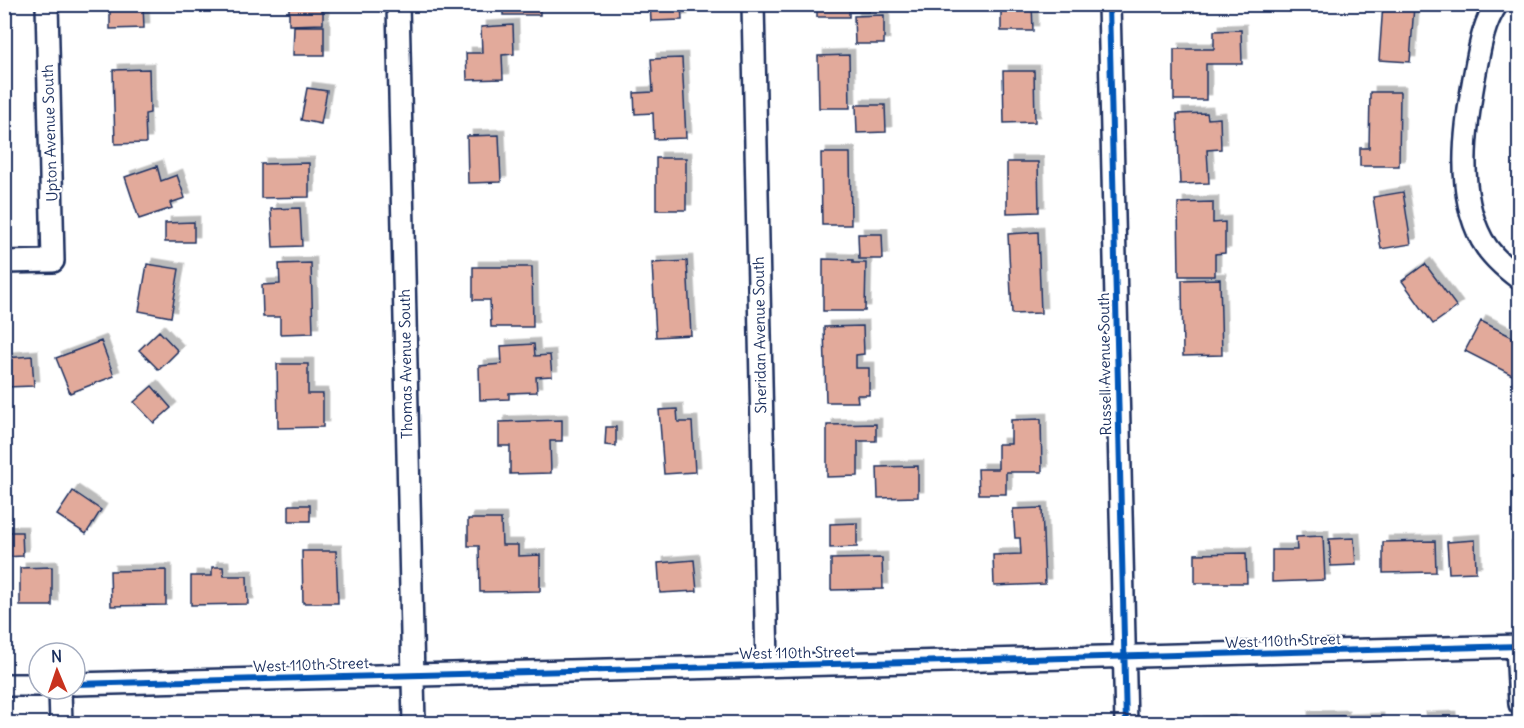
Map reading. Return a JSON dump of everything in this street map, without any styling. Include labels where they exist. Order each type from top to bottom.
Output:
[{"type":"street","name":"Upton Avenue South","points":[[4,262],[53,261],[46,4]]},
{"type":"street","name":"Thomas Avenue South","points":[[398,4],[414,723]]},
{"type":"street","name":"Sheridan Avenue South","points":[[753,4],[767,665]]},
{"type":"street","name":"Russell Avenue South","points":[[1109,4],[1126,723]]},
{"type":"street","points":[[1497,4],[1491,12],[1481,41],[1469,109],[1465,176],[1470,209],[1482,240],[1502,266],[1520,279]]},
{"type":"street","name":"West 110th Street","points":[[87,684],[1519,646]]},
{"type":"street","points":[[1519,646],[1520,704]]},
{"type":"street","points":[[4,686],[27,685]]},
{"type":"street","points":[[60,701],[61,723]]},
{"type":"building","points":[[110,4],[143,4],[144,28],[110,29]]},
{"type":"building","points":[[289,4],[323,4],[323,24],[289,25]]},
{"type":"building","points":[[503,4],[540,4],[540,15],[503,15]]},
{"type":"building","points":[[650,4],[681,4],[682,20],[651,21]]},
{"type":"building","points":[[817,4],[869,4],[869,12],[849,12],[849,17],[817,17]]},
{"type":"building","points":[[1001,4],[1032,4],[1033,31],[1001,31]]},
{"type":"building","points":[[1252,4],[1280,4],[1281,9],[1252,10]]},
{"type":"building","points":[[1383,4],[1414,5],[1410,62],[1379,60]]},
{"type":"building","points":[[884,15],[884,44],[855,44],[854,16]]},
{"type":"building","points":[[513,25],[514,54],[502,55],[503,79],[467,80],[466,53],[482,53],[481,27]]},
{"type":"building","points":[[294,26],[324,26],[324,55],[293,55]]},
{"type":"building","points":[[1241,30],[1242,64],[1206,64],[1206,100],[1174,100],[1174,49],[1214,49],[1214,31]]},
{"type":"building","points":[[849,55],[850,108],[819,108],[818,56]]},
{"type":"building","points":[[682,58],[686,138],[654,139],[653,113],[635,114],[634,93],[653,92],[651,59]]},
{"type":"building","points":[[149,69],[150,113],[145,114],[146,143],[115,144],[113,70]]},
{"type":"building","points":[[1003,71],[1034,71],[1035,122],[1004,123]]},
{"type":"building","points":[[307,88],[327,91],[321,124],[301,120]]},
{"type":"building","points":[[1370,92],[1400,92],[1399,166],[1360,166],[1360,148],[1369,148]]},
{"type":"building","points":[[856,105],[885,105],[886,132],[857,133]]},
{"type":"building","points":[[1207,113],[1208,119],[1220,118],[1221,149],[1207,150],[1209,183],[1180,184],[1177,114]]},
{"type":"building","points":[[499,135],[501,182],[468,183],[467,136]]},
{"type":"building","points":[[821,153],[850,153],[851,225],[822,225]]},
{"type":"building","points":[[656,158],[686,158],[686,210],[656,210]]},
{"type":"building","points":[[1007,162],[1038,162],[1039,212],[1007,213]]},
{"type":"building","points":[[309,163],[309,197],[261,198],[261,164]]},
{"type":"building","points":[[157,166],[161,181],[177,175],[185,198],[170,203],[172,208],[139,219],[125,177]]},
{"type":"building","points":[[1403,192],[1411,244],[1381,249],[1373,197]]},
{"type":"building","points":[[1213,202],[1213,223],[1225,222],[1225,253],[1215,254],[1215,276],[1179,276],[1178,203]]},
{"type":"building","points":[[300,208],[302,246],[273,247],[271,209]]},
{"type":"building","points":[[194,222],[194,242],[165,242],[165,223]]},
{"type":"building","points":[[1038,232],[1041,313],[1012,314],[1008,234]]},
{"type":"building","points":[[858,234],[882,234],[883,259],[859,259]]},
{"type":"building","points":[[823,259],[866,263],[865,311],[823,311]]},
{"type":"building","points":[[687,261],[691,335],[656,337],[652,263]]},
{"type":"building","points":[[311,263],[313,333],[280,334],[280,317],[263,317],[262,285],[280,284],[279,264]]},
{"type":"building","points":[[147,264],[179,269],[171,317],[139,311]]},
{"type":"building","points":[[1425,264],[1457,307],[1433,324],[1402,281]]},
{"type":"building","points":[[473,267],[532,267],[533,327],[491,327],[490,300],[473,300]]},
{"type":"building","points":[[1220,279],[1222,355],[1183,356],[1182,280]]},
{"type":"building","points":[[1481,321],[1520,341],[1520,379],[1465,351]]},
{"type":"building","points":[[863,326],[864,354],[856,355],[856,368],[869,368],[869,395],[857,395],[858,402],[826,402],[824,327]]},
{"type":"building","points":[[159,331],[178,351],[159,370],[139,350]]},
{"type":"building","points":[[101,341],[114,376],[70,393],[56,358]]},
{"type":"building","points":[[534,344],[535,356],[550,355],[552,376],[536,377],[537,392],[509,393],[509,399],[480,400],[479,366],[502,364],[501,346]]},
{"type":"building","points":[[32,356],[34,386],[6,387],[5,358]]},
{"type":"building","points":[[277,364],[308,364],[308,394],[323,394],[323,427],[278,428]]},
{"type":"building","points":[[152,386],[171,408],[154,423],[134,402]]},
{"type":"building","points":[[677,409],[678,422],[692,422],[695,472],[664,474],[659,410]]},
{"type":"building","points":[[1041,419],[1042,472],[1006,472],[1006,494],[979,494],[978,469],[998,469],[998,444],[1011,444],[1011,420]]},
{"type":"building","points":[[562,420],[562,441],[550,441],[551,473],[510,474],[510,446],[499,446],[499,422]]},
{"type":"building","points":[[876,424],[876,441],[858,441],[858,476],[827,477],[827,425]]},
{"type":"building","points":[[606,427],[616,427],[616,446],[605,445]]},
{"type":"building","points":[[918,466],[918,497],[878,498],[877,467]]},
{"type":"building","points":[[73,491],[101,510],[86,534],[57,515]]},
{"type":"building","points":[[289,505],[310,505],[310,521],[289,521]]},
{"type":"building","points":[[1042,508],[1045,584],[994,586],[993,555],[1021,554],[1020,538],[1015,538],[1013,509]]},
{"type":"building","points":[[468,519],[501,519],[502,545],[518,545],[518,556],[540,555],[540,591],[480,592],[479,546],[468,546]]},
{"type":"building","points":[[857,523],[857,547],[830,548],[830,524]]},
{"type":"building","points":[[4,532],[22,532],[23,556],[4,557]]},
{"type":"building","points":[[1323,536],[1325,580],[1272,582],[1272,550],[1297,550],[1296,537]]},
{"type":"building","points":[[1354,538],[1356,565],[1331,566],[1329,539]]},
{"type":"building","points":[[1475,540],[1476,572],[1449,573],[1447,542]]},
{"type":"building","points":[[1435,541],[1436,572],[1383,573],[1383,542]]},
{"type":"building","points":[[1512,541],[1520,541],[1520,571],[1513,571]]},
{"type":"building","points":[[302,551],[336,551],[338,603],[303,603]]},
{"type":"building","points":[[1246,553],[1247,583],[1195,583],[1195,554]]},
{"type":"building","points":[[882,558],[883,589],[831,590],[831,559]]},
{"type":"building","points":[[694,560],[697,591],[660,593],[658,563]]},
{"type":"building","points":[[52,567],[52,606],[20,606],[20,568]]},
{"type":"building","points":[[212,567],[223,567],[224,576],[247,576],[248,604],[191,605],[191,576],[212,576]]},
{"type":"building","points":[[166,570],[166,605],[111,606],[110,571]]},
{"type":"building","points":[[1343,716],[1343,720],[1378,719],[1378,724],[1303,724],[1303,717]]},
{"type":"building","points":[[1450,717],[1451,724],[1421,724],[1420,718]]},
{"type":"building","points":[[1230,721],[1230,724],[1198,724],[1198,722]]},
{"type":"cycle path","points":[[1109,4],[1126,724]]},
{"type":"cycle path","points":[[87,684],[1520,646]]}]
